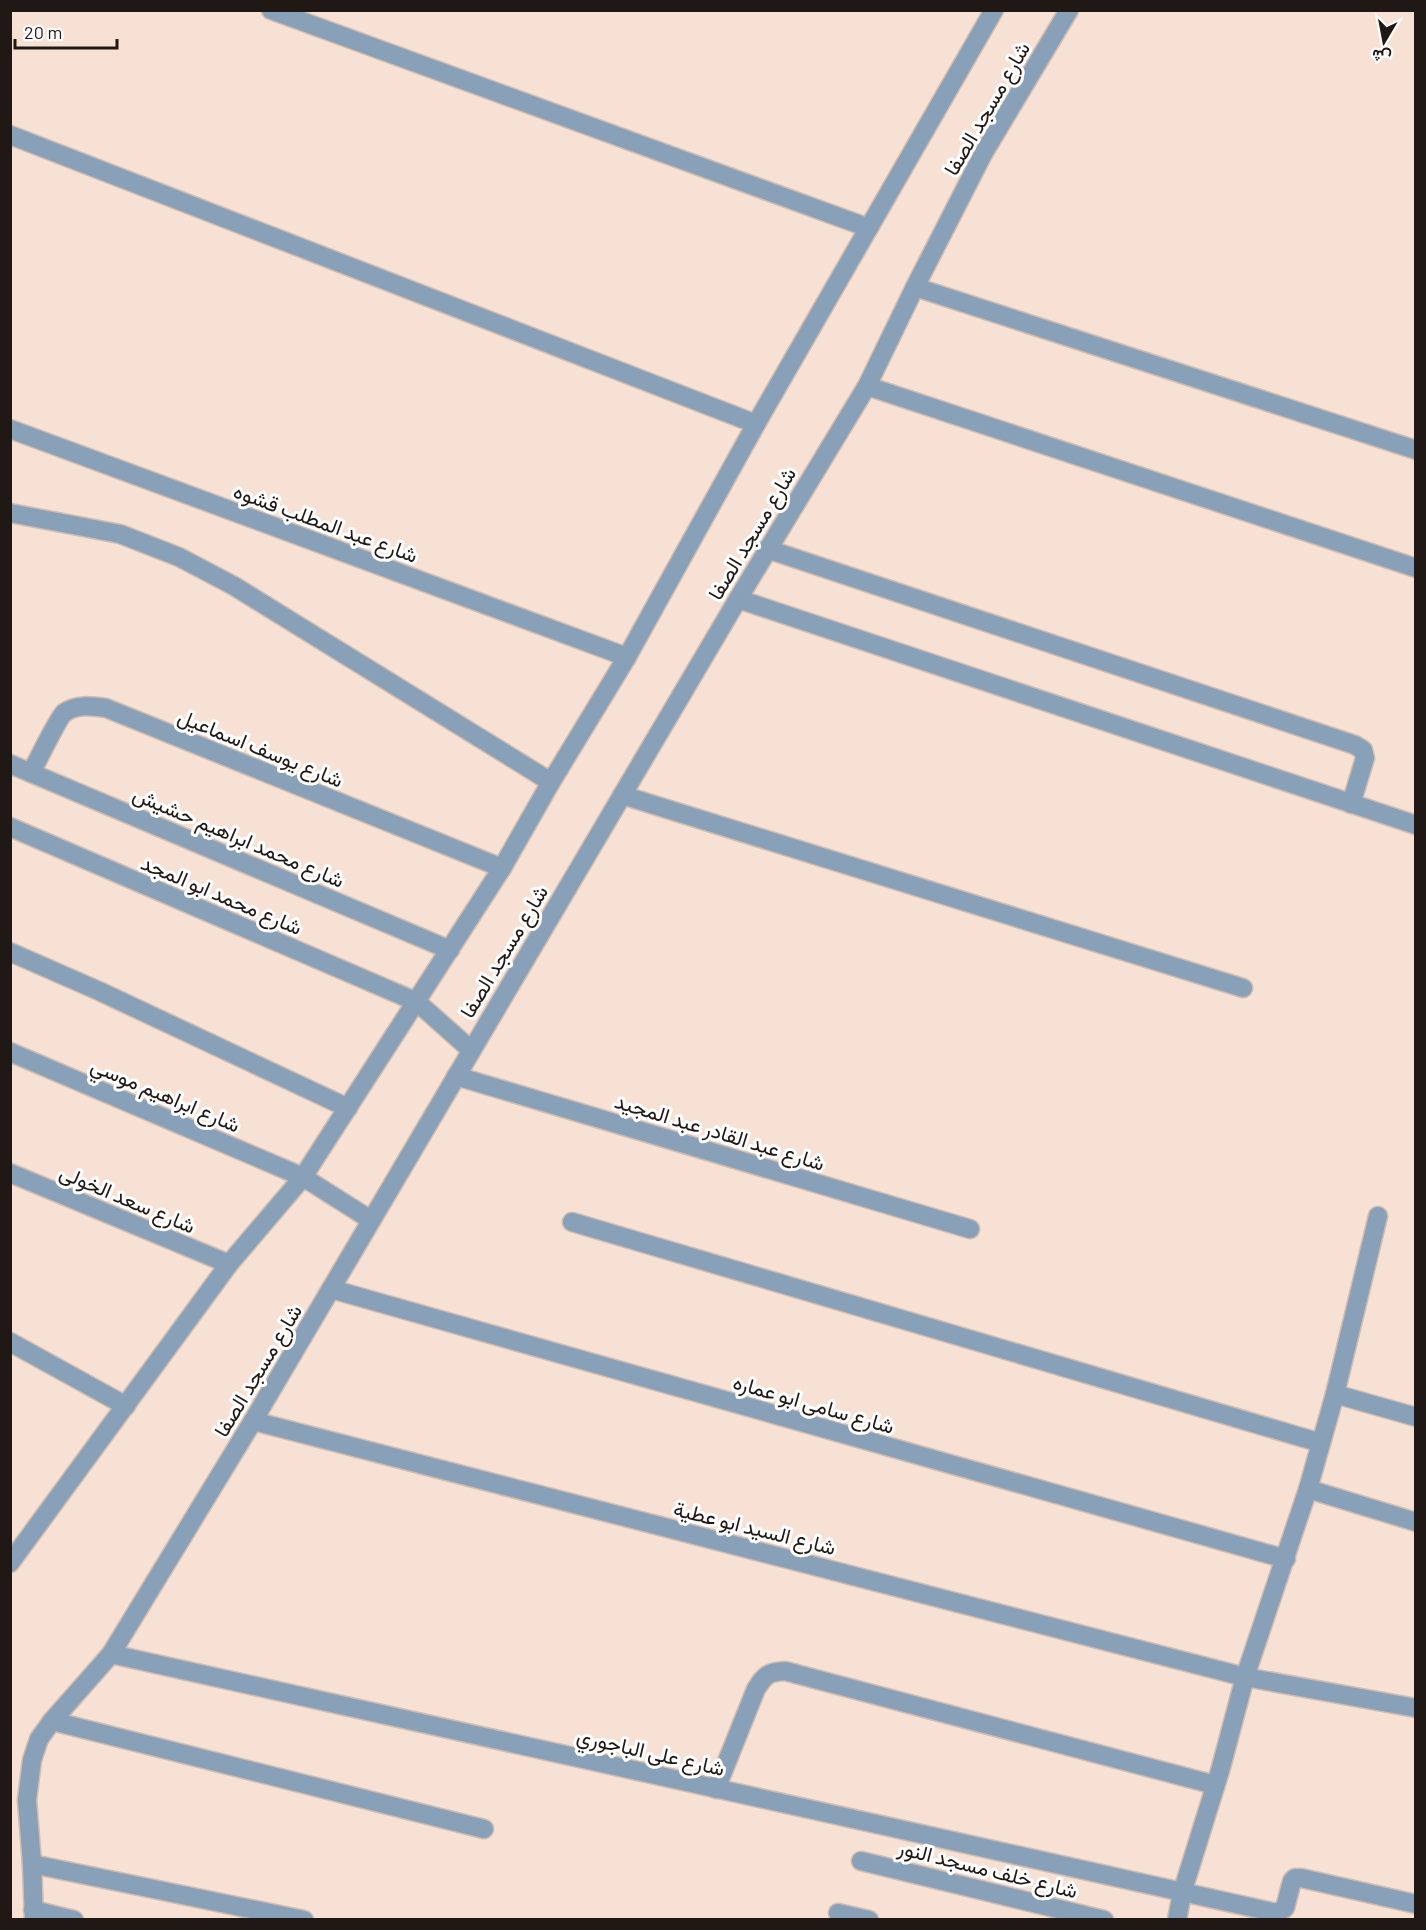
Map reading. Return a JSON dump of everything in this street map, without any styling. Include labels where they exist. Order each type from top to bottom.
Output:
[{"type":"street","points":[[271,10],[869,228]]},
{"type":"street","name":"شارع مسجد الصفا","points":[[10,1563],[229,1264],[303,1177],[502,868],[627,657],[756,424],[994,10]]},
{"type":"street","name":"شارع مسجد الصفا","points":[[34,1915],[27,1800],[28,1778],[39,1739],[111,1654],[254,1421],[738,599],[867,386],[983,154],[1069,10]]},
{"type":"street","points":[[10,135],[756,424]]},
{"type":"street","points":[[915,287],[1416,450]]},
{"type":"street","points":[[867,386],[1416,568]]},
{"type":"street","name":"شارع عبد المطلب قشوه","points":[[10,429],[627,657]]},
{"type":"street","points":[[10,513],[120,534],[179,557],[234,586],[551,782]]},
{"type":"street","points":[[768,549],[1355,745],[1363,750],[1365,758],[1351,804]]},
{"type":"street","points":[[738,599],[1416,825]]},
{"type":"street","name":"شارع يوسف اسماعيل","points":[[31,772],[63,714],[90,705],[117,713],[502,868]]},
{"type":"street","name":"شارع محمد ابراهيم حشيش","points":[[10,764],[450,950]]},
{"type":"street","points":[[622,795],[1243,988]]},
{"type":"street","name":"شارع محمد ابو المجد","points":[[10,827],[417,1002],[471,1050]]},
{"type":"street","points":[[10,952],[99,991],[348,1108]]},
{"type":"street","name":"شارع ابراهيم موسي","points":[[10,1052],[303,1177],[371,1220]]},
{"type":"street","name":"شارع عبد القادر عبد المجيد","points":[[456,1076],[970,1229]]},
{"type":"street","name":"شارع سعد الخولى","points":[[10,1173],[229,1264]]},
{"type":"street","points":[[1176,1920],[1245,1677],[1308,1490],[1335,1394],[1378,1216]]},
{"type":"street","points":[[572,1222],[1321,1443]]},
{"type":"street","name":"شارع سامى ابو عماره","points":[[331,1289],[1286,1559]]},
{"type":"street","points":[[10,1342],[126,1406]]},
{"type":"street","points":[[1335,1394],[1416,1417]]},
{"type":"street","name":"شارع السيد ابو عطية","points":[[254,1421],[1245,1677],[1416,1708]]},
{"type":"street","points":[[1308,1490],[1416,1522]]},
{"type":"street","name":"شارع على الباجوري","points":[[111,1654],[1277,1913],[1285,1908],[1292,1881],[1295,1878],[1416,1904]]},
{"type":"street","points":[[716,1789],[756,1689],[765,1676],[774,1671],[785,1671],[1215,1785]]},
{"type":"street","points":[[52,1721],[484,1828]]},
{"type":"street","name":"شارع خلف مسجد النور","points":[[861,1861],[1104,1920]]},
{"type":"street","points":[[32,1864],[304,1920]]},
{"type":"street","points":[[838,1913],[869,1920]]},
{"type":"street","points":[[34,1915],[74,1920]]}]
